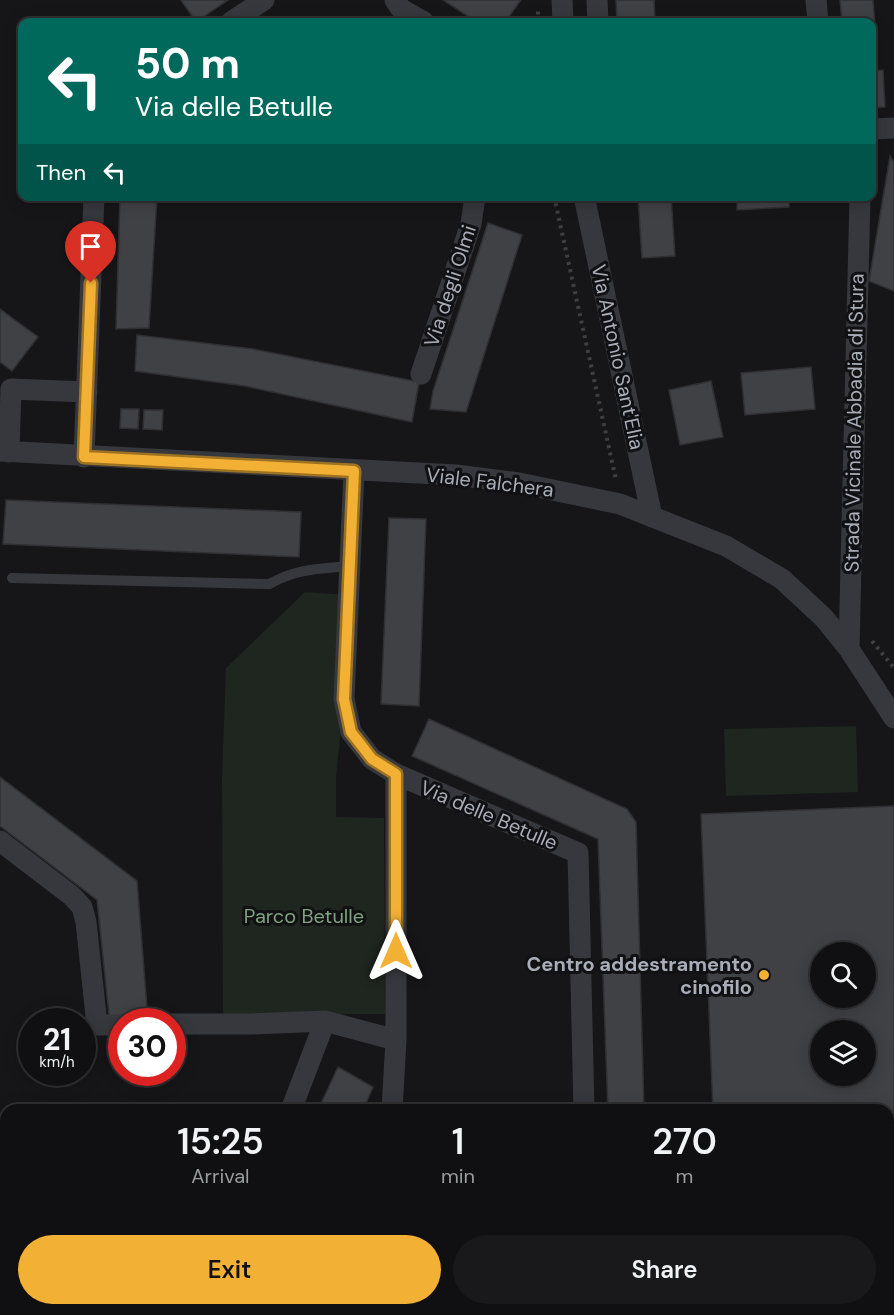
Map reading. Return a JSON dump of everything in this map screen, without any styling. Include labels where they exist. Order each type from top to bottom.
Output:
[{"type":"street","points":[[237,18],[264,0]]},
{"type":"street","points":[[395,0],[401,9],[417,18]]},
{"type":"street","points":[[562,0],[563,18]]},
{"type":"street","points":[[597,0],[598,18]]},
{"type":"street","points":[[816,0],[818,18]]},
{"type":"street","points":[[876,129],[894,128]]},
{"type":"street","points":[[84,457],[94,201]]},
{"type":"street","name":"Via degli Olmi","points":[[421,374],[471,224],[474,201]]},
{"type":"street","name":"Via Antonio Sant'Elia","points":[[585,201],[652,517]]},
{"type":"street","name":"Strada Vicinale Abbadia di Stura","points":[[849,649],[860,201]]},
{"type":"street","points":[[5,452],[5,385],[87,392]]},
{"type":"street","name":"Viale Falchera","points":[[5,452],[456,475],[519,483],[620,504],[726,546],[782,579],[824,618],[849,649],[894,718]]},
{"type":"street","name":"Via delle Betulle","points":[[354,471],[344,699],[351,732],[372,759],[396,774],[578,853],[584,1104]]},
{"type":"street","name":"Via delle Betulle","points":[[392,1104],[396,1040],[396,774]]},
{"type":"street","points":[[0,841],[72,896],[82,907],[86,921],[97,1025],[108,1025]]},
{"type":"street","points":[[186,1024],[325,1021],[396,1040]]},
{"type":"street","points":[[293,1104],[325,1021]]},
{"type":"lane","points":[[12,578],[270,584],[287,574],[302,570],[350,566]]},
{"type":"path","points":[[555,201],[616,481]]},
{"type":"path","points":[[868,637],[894,668]]},
{"type":"green space","name":"Parco Betulle","points":[[305,592],[348,595],[344,699],[336,777],[336,817],[384,818],[385,1014],[223,1015],[222,778],[226,668]]},
{"type":"green space","points":[[856,726],[858,792],[726,796],[724,729]]},
{"type":"building","points":[[181,0],[228,0],[202,18],[193,18]]},
{"type":"building","points":[[443,0],[521,0],[508,18],[471,18]]},
{"type":"building","points":[[616,0],[654,0],[655,18],[617,18]]},
{"type":"building","points":[[840,0],[873,0],[874,18],[842,18]]},
{"type":"building","points":[[883,70],[885,107],[876,108],[876,71]]},
{"type":"building","points":[[890,156],[894,162],[894,291],[869,281]]},
{"type":"building","points":[[120,201],[157,201],[149,328],[116,329]]},
{"type":"building","points":[[638,201],[671,201],[675,256],[642,258]]},
{"type":"building","points":[[737,201],[789,201],[789,207],[737,210]]},
{"type":"building","points":[[488,223],[522,235],[466,412],[430,409],[433,391]]},
{"type":"building","points":[[0,309],[38,337],[12,371],[0,362]]},
{"type":"building","points":[[137,335],[253,349],[419,382],[412,422],[245,386],[135,371]]},
{"type":"building","points":[[811,367],[815,409],[745,415],[741,373]]},
{"type":"building","points":[[711,381],[723,437],[680,445],[669,390]]},
{"type":"building","points":[[121,409],[139,409],[138,429],[120,428]]},
{"type":"building","points":[[144,410],[163,410],[162,430],[143,429]]},
{"type":"building","points":[[6,500],[301,512],[299,557],[3,544]]},
{"type":"building","points":[[389,518],[426,519],[419,706],[381,704]]},
{"type":"building","points":[[429,719],[627,809],[636,822],[644,1104],[608,1104],[598,839],[412,756]]},
{"type":"building","points":[[0,777],[137,881],[147,1008],[108,1008],[97,900],[0,826]]},
{"type":"building","name":"Centro addestramento cinofilo","points":[[894,806],[894,1104],[713,1104],[701,814]]},
{"type":"building","points":[[338,1067],[373,1087],[366,1104],[321,1104]]},
{"type":"place","name":"Centro addestramento cinofilo","points":[[764,975]]},
{"type":"route","points":[[91,283],[84,457],[354,471],[344,699],[351,732],[372,759],[396,774],[396,951]]}]
